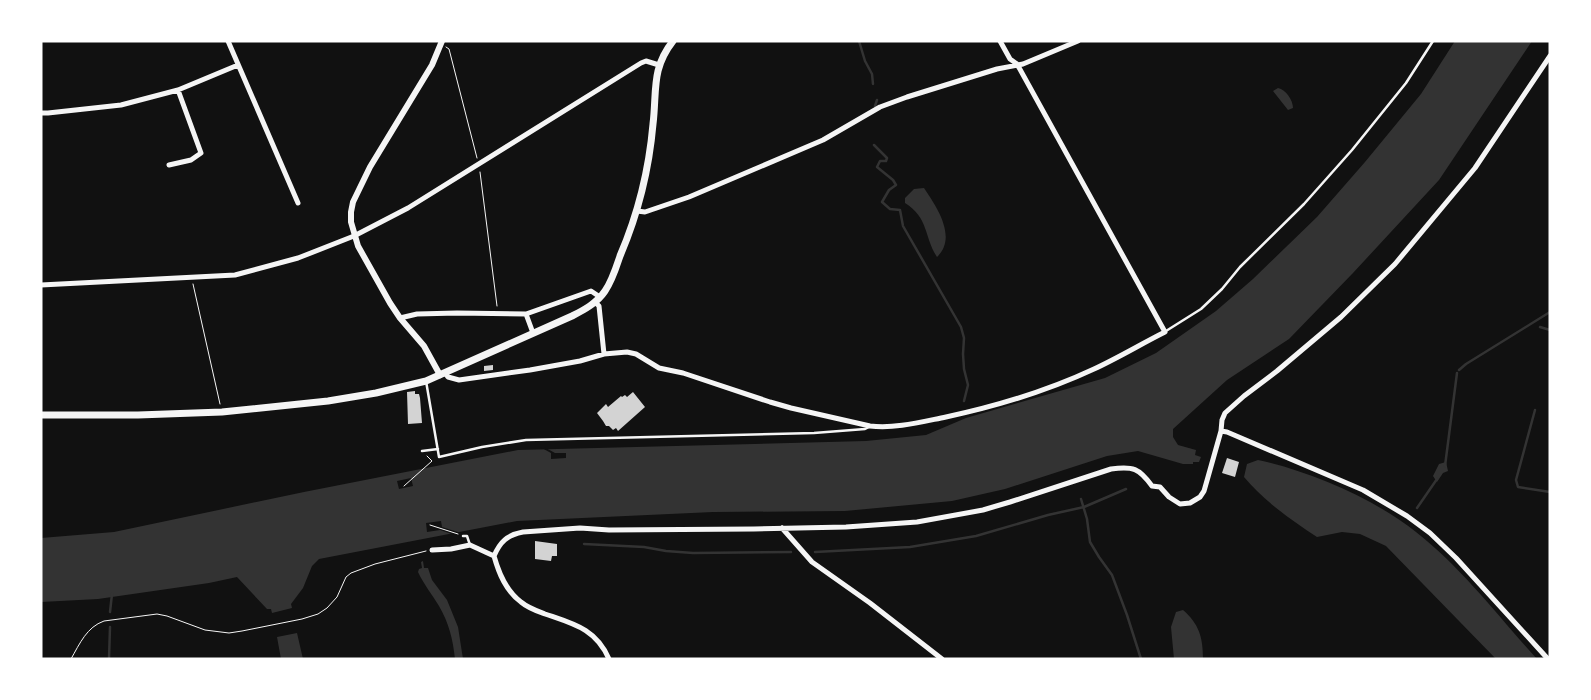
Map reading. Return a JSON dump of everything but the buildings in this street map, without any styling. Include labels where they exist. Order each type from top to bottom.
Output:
[{"type":"main road","points":[[41,415],[138,415],[222,412],[376,394],[426,381],[572,316],[598,299],[611,281],[638,211],[648,160],[659,65],[673,41]]},
{"type":"street","points":[[228,41],[298,203]]},
{"type":"street","points":[[442,42],[432,65],[361,185],[353,202],[351,212],[354,236],[358,246],[400,318],[424,346],[443,374],[458,380],[530,370],[604,354],[627,352],[636,354],[659,368],[683,373],[770,402],[870,426],[882,427],[929,421],[1016,400],[1094,369],[1165,332],[1017,64],[1010,59],[1000,41]]},
{"type":"street","points":[[638,211],[645,212],[673,203],[737,178],[835,134],[880,107],[907,97],[1017,64],[1023,64],[1078,41]]},
{"type":"street","points":[[609,659],[606,651],[596,638],[581,626],[534,610],[522,604],[514,596],[500,576],[494,556],[503,540],[523,532],[580,528],[614,530],[782,528],[894,524],[940,518],[1010,502],[1111,469],[1126,467],[1144,474],[1152,486],[1160,487],[1175,502],[1180,504],[1195,501],[1204,491],[1225,413],[1341,317],[1395,264],[1475,168],[1550,56]]},
{"type":"street","points":[[41,285],[236,275],[298,258],[354,236],[408,208],[641,62],[646,61],[659,65]]},
{"type":"street","points":[[41,112],[48,113],[121,105],[178,90],[238,66]]},
{"type":"street","points":[[170,166],[191,160],[201,153],[178,90]]},
{"type":"street","points":[[400,318],[417,314],[526,314],[592,291],[598,299],[604,354]]},
{"type":"street","points":[[526,314],[533,333]]},
{"type":"street","points":[[1221,431],[1362,490],[1407,516],[1456,558],[1548,659]]},
{"type":"street","points":[[782,528],[812,562],[870,603],[942,659]]},
{"type":"street","points":[[432,550],[470,545],[494,556]]},
{"type":"lane","points":[[1165,332],[1202,309],[1240,267],[1304,204],[1352,150],[1406,83],[1434,41]]},
{"type":"lane","points":[[426,381],[439,457],[515,441],[814,433],[865,429],[870,426]]},
{"type":"lane","points":[[422,450],[438,449]]},
{"type":"lane","points":[[463,536],[467,536],[470,545]]},
{"type":"path","points":[[442,42],[449,49],[479,164],[498,314]]},
{"type":"path","points":[[192,278],[222,412]]},
{"type":"path","points":[[404,486],[432,461]]},
{"type":"path","points":[[430,525],[463,536]]},
{"type":"path","points":[[71,659],[88,630],[104,621],[157,614],[205,630],[242,632],[310,617],[328,608],[337,597],[346,577],[351,573],[375,564],[432,550]]},
{"type":"shaded area","points":[[1455,41],[1532,41],[1439,180],[1353,273],[1289,339],[1227,380],[1173,429],[1173,437],[1178,445],[1196,450],[1195,455],[1201,457],[1199,462],[1183,464],[1138,451],[1107,456],[1005,489],[952,501],[845,511],[713,512],[517,521],[319,559],[312,566],[303,588],[291,604],[292,608],[272,613],[271,609],[267,609],[237,577],[209,583],[98,599],[41,602],[41,538],[114,532],[518,450],[866,441],[926,435],[966,418],[1105,378],[1156,353],[1216,311],[1253,279],[1317,217],[1365,162],[1421,94]]},
{"type":"shaded area","points":[[1278,88],[1288,96],[1293,108],[1288,110],[1273,91]]},
{"type":"shaded area","points":[[924,188],[939,212],[945,231],[946,240],[943,249],[937,257],[922,221],[913,209],[905,203],[905,198],[914,189]]},
{"type":"shaded area","points":[[1258,460],[1320,479],[1381,508],[1400,520],[1449,561],[1537,659],[1496,659],[1386,546],[1360,534],[1342,532],[1317,537],[1297,524],[1278,510],[1244,477],[1247,464]]},
{"type":"shaded area","points":[[1446,462],[1448,471],[1443,473],[1437,482],[1433,476],[1439,464]]},
{"type":"shaded area","points":[[423,561],[424,568],[428,568],[432,580],[447,600],[458,627],[463,659],[455,659],[448,625],[439,606],[418,572],[422,568],[421,562]]},
{"type":"shaded area","points":[[1183,610],[1193,620],[1199,632],[1203,659],[1174,659],[1171,627],[1176,612]]},
{"type":"shaded area","points":[[297,633],[303,659],[281,659],[277,637]]},
{"type":"pier","points":[[540,447],[555,453],[566,453],[566,458],[551,459],[551,453]]},
{"type":"pier","points":[[411,478],[413,486],[399,489],[397,481]]},
{"type":"pier","points":[[441,521],[442,527],[464,534],[458,536],[440,530],[427,532],[426,523]]},
{"type":"waterway","points":[[859,41],[865,61],[872,74],[873,84]]},
{"type":"waterway","points":[[875,106],[877,100]]},
{"type":"waterway","points":[[874,145],[887,158],[886,161],[880,161],[877,167],[893,180],[896,185],[889,190],[882,202],[890,209],[900,210],[903,226],[961,327],[964,338],[964,369],[968,385],[964,401]]},
{"type":"waterway","points":[[1459,370],[1550,312]]},
{"type":"waterway","points":[[1540,327],[1550,330]]},
{"type":"waterway","points":[[1445,466],[1457,373]]},
{"type":"waterway","points":[[1535,410],[1516,480],[1518,487],[1550,492]]},
{"type":"waterway","points":[[1417,508],[1437,479]]},
{"type":"waterway","points":[[815,552],[910,547],[976,536],[1048,515],[1084,507],[1126,489]]},
{"type":"waterway","points":[[1081,499],[1087,519],[1090,542],[1112,575],[1141,659]]},
{"type":"waterway","points":[[584,544],[644,547],[693,553],[791,552]]},
{"type":"waterway","points":[[110,612],[112,594]]},
{"type":"waterway","points":[[109,659],[110,627]]}]
